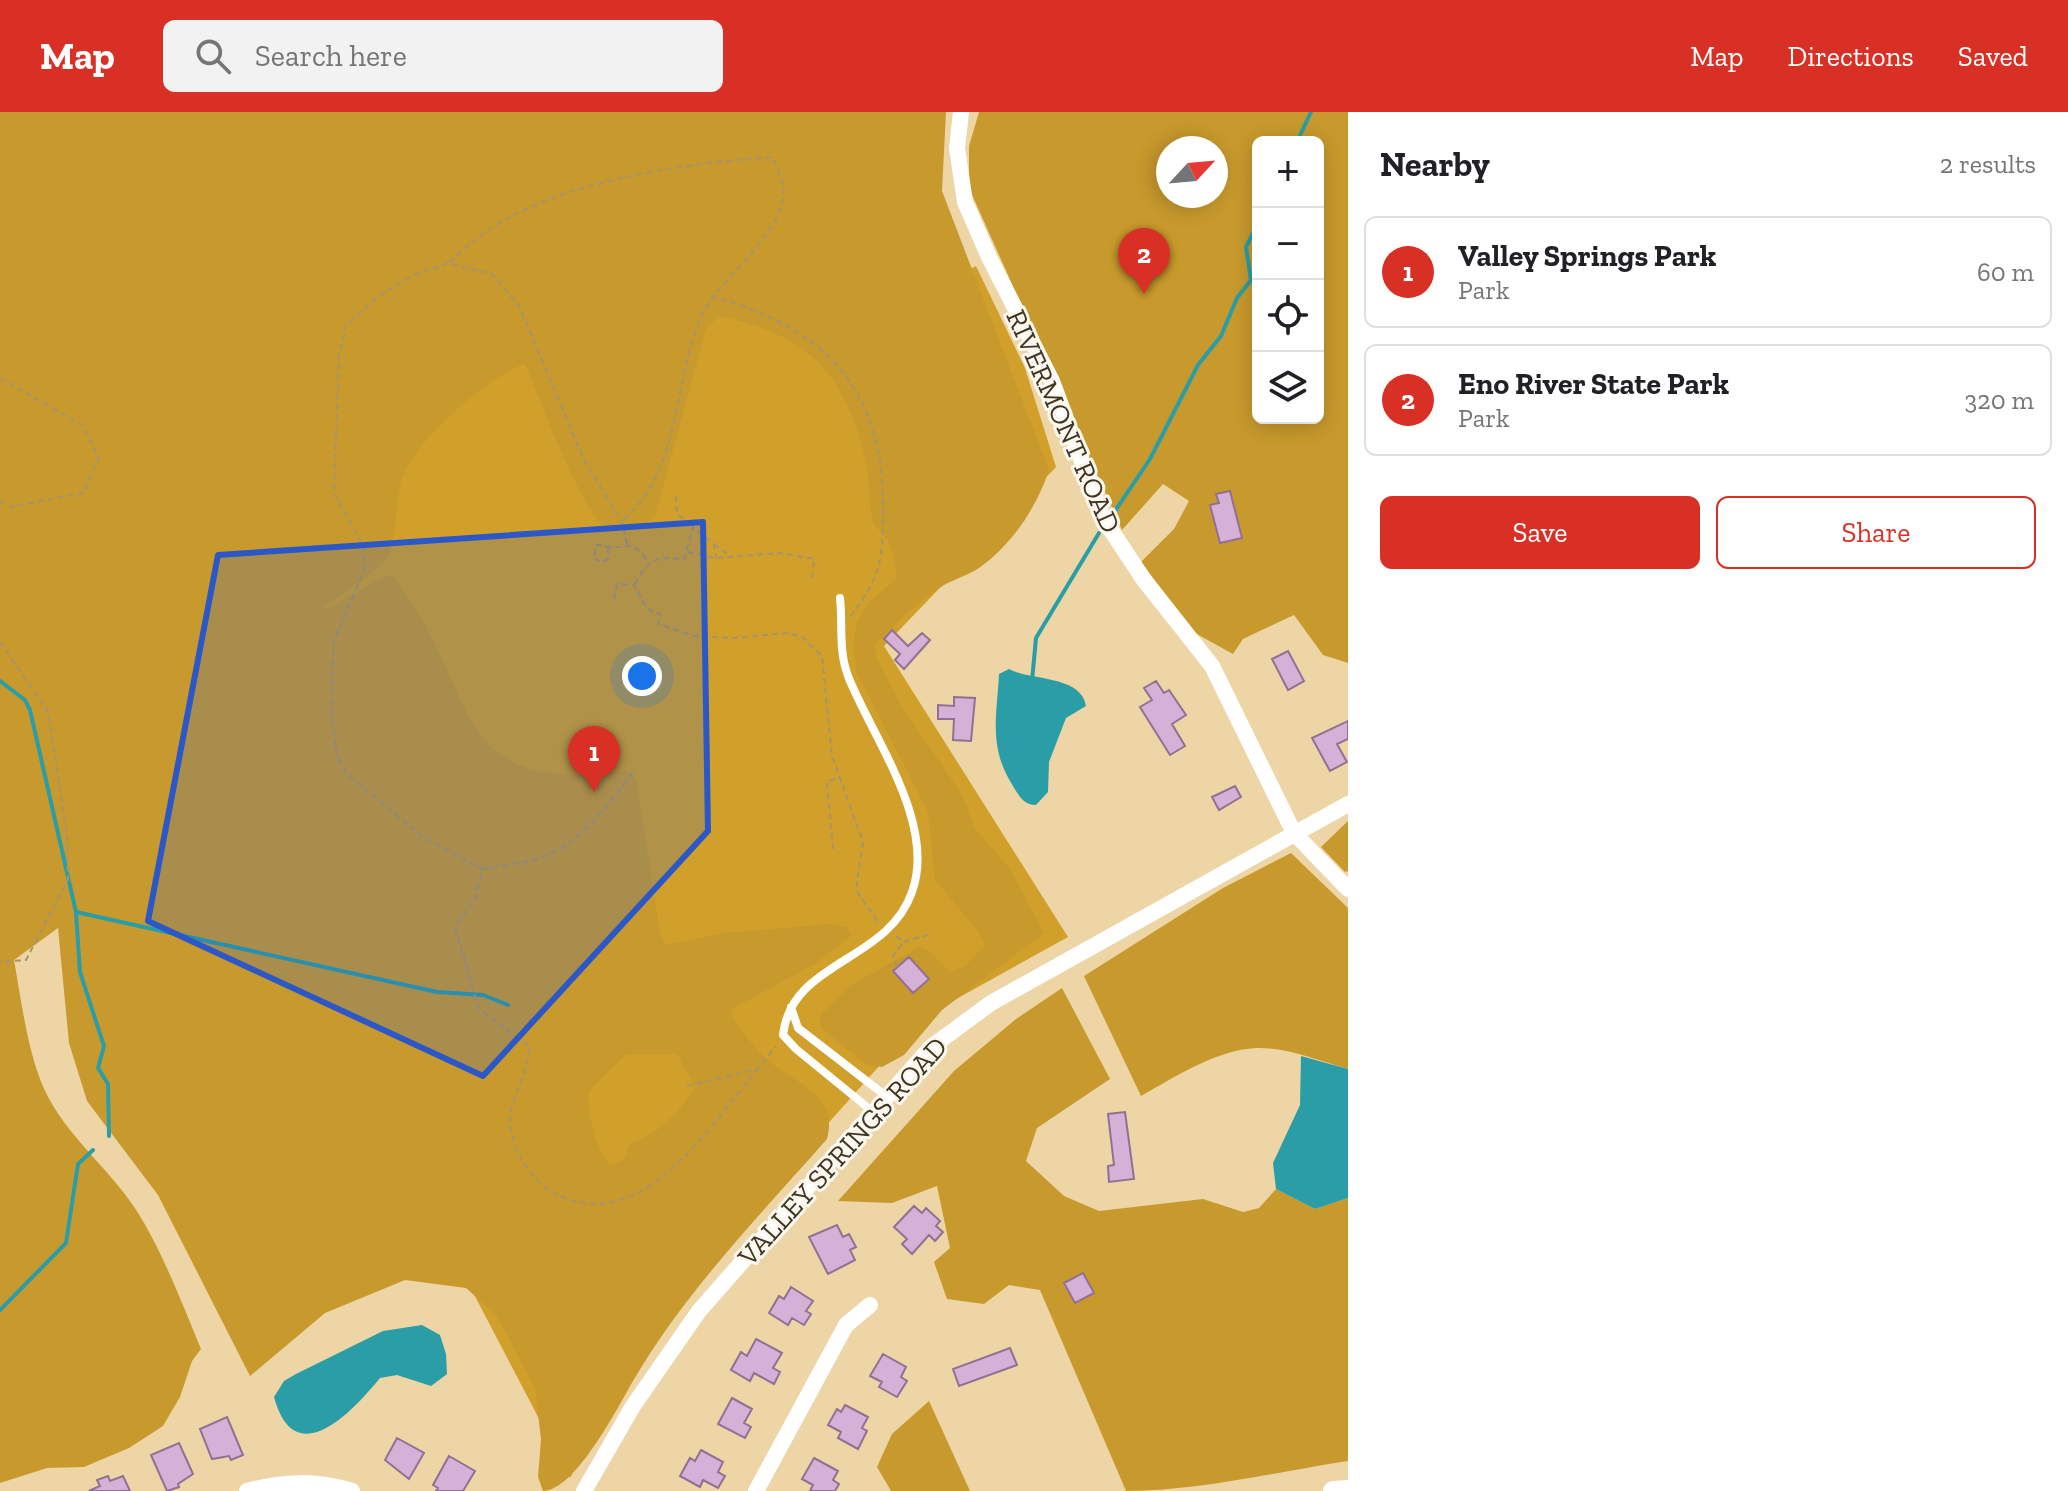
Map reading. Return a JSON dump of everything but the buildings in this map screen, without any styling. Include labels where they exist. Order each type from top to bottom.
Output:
[{"type":"street","name":"RIVERMONT ROAD","points":[[961,112],[957,148],[965,202],[989,257],[1052,381],[1091,494],[1132,563],[1212,666],[1294,833],[1348,889]]},
{"type":"street","name":"VALLEY SPRINGS ROAD","points":[[584,1491],[633,1406],[679,1337],[872,1111],[930,1048],[963,1021],[1348,804]]},
{"type":"street","points":[[756,1491],[846,1325],[870,1305]]},
{"type":"street","points":[[247,1491],[284,1482],[321,1483],[352,1491]]},
{"type":"street","points":[[1333,1491],[1348,1490]]},
{"type":"lane","points":[[840,598],[839,633],[847,674],[899,785],[913,823],[918,858],[913,890],[888,931],[808,984],[790,1006],[783,1035],[872,1111]]},
{"type":"lane","points":[[790,1006],[798,1028],[886,1096]]},
{"type":"path","points":[[622,521],[650,493],[670,439],[697,328],[711,296],[778,217],[783,182],[772,157],[733,160],[592,185],[542,202],[488,230],[448,263],[412,276],[379,296],[346,325],[339,357],[334,493],[362,543],[365,569],[334,640],[331,708],[337,757],[347,774],[424,838],[483,869],[544,856],[575,838],[603,811],[635,769]]},
{"type":"path","points":[[448,263],[492,274],[519,306],[586,464],[622,521],[627,544]]},
{"type":"path","points":[[711,296],[752,308],[799,331],[844,371],[863,402],[876,437],[883,475],[880,570],[839,633]]},
{"type":"path","points":[[0,378],[82,425],[99,458],[83,493],[10,507],[0,501]]},
{"type":"path","points":[[676,496],[677,514],[732,558]]},
{"type":"path","points":[[634,585],[650,563],[667,556],[684,559],[693,527]]},
{"type":"path","points":[[608,548],[608,559],[602,562],[594,559],[593,547],[627,544],[637,548],[650,563]]},
{"type":"path","points":[[714,544],[716,558]]},
{"type":"path","points":[[688,552],[716,558],[781,553],[814,559],[812,579]]},
{"type":"path","points":[[614,599],[617,584],[634,585]]},
{"type":"path","points":[[634,585],[647,609],[660,614],[658,624],[663,627],[694,636],[734,638],[787,633],[802,637],[813,646],[824,666],[832,756],[863,842],[856,890],[873,917],[903,942]]},
{"type":"path","points":[[0,642],[48,711],[67,835],[68,880],[26,960],[0,962]]},
{"type":"path","points":[[833,849],[827,782],[838,778]]},
{"type":"path","points":[[483,869],[476,897],[455,927],[479,1009],[529,1046],[529,1063],[510,1110],[510,1125],[528,1171],[542,1186],[564,1198],[599,1203],[633,1196],[667,1176],[783,1035]]},
{"type":"path","points":[[897,967],[893,956],[903,942],[928,935]]},
{"type":"path","points":[[687,1086],[758,1069]]},
{"type":"highlighted area","points":[[703,522],[708,831],[483,1076],[148,921],[218,555]]},
{"type":"shaded area","points":[[0,112],[946,112],[942,191],[1049,470],[1031,510],[1005,546],[979,568],[925,598],[874,646],[878,661],[903,708],[963,796],[975,829],[1011,870],[1044,933],[942,1010],[904,1055],[882,1067],[867,1065],[821,1028],[820,1016],[849,986],[919,947],[929,951],[950,972],[965,966],[985,945],[980,934],[935,880],[928,812],[857,673],[853,647],[857,621],[870,602],[896,578],[896,568],[888,540],[873,520],[867,467],[849,408],[820,364],[778,335],[719,316],[706,329],[655,517],[637,527],[624,529],[604,525],[584,500],[525,364],[510,371],[456,410],[424,443],[412,459],[401,483],[394,534],[385,560],[323,607],[331,607],[387,575],[395,578],[427,628],[473,724],[500,755],[542,772],[585,774],[628,771],[636,780],[660,933],[666,945],[723,933],[830,924],[847,927],[851,936],[813,965],[730,1010],[762,1055],[821,1100],[829,1123],[827,1139],[724,1256],[676,1316],[582,1463],[555,1487],[543,1491],[538,1477],[541,1439],[535,1388],[496,1315],[466,1288],[405,1280],[325,1313],[250,1376],[158,1195],[87,1101],[69,1043],[58,928],[14,960],[35,1065],[58,1113],[130,1201],[150,1234],[201,1349],[192,1361],[180,1397],[163,1426],[129,1448],[84,1467],[47,1468],[0,1483]],"holes":[[[677,1054],[695,1087],[667,1122],[630,1144],[624,1159],[610,1165],[593,1130],[588,1092],[626,1055]]]},
{"type":"shaded area","points":[[979,112],[1348,112],[1348,663],[1323,655],[1294,615],[1243,639],[1233,654],[1195,633],[1141,562],[1174,529],[1189,501],[1163,484],[1122,530],[969,188],[969,146]]},
{"type":"shaded area","points":[[367,220],[831,336],[976,266],[1025,368],[1056,467],[884,646],[1068,937],[922,1018],[692,1276],[570,1478],[45,474]]},
{"type":"shaded area","points":[[1348,821],[1348,871],[1345,872],[1321,847]]},
{"type":"shaded area","points":[[1291,853],[1348,908],[1348,1069],[1303,1055],[1256,1048],[1226,1054],[1196,1066],[1141,1096],[1084,976],[1223,888]]},
{"type":"shaded area","points":[[1062,988],[1110,1079],[1037,1128],[1026,1161],[1064,1196],[1099,1211],[1203,1199],[1243,1212],[1259,1208],[1276,1189],[1315,1209],[1348,1198],[1348,1461],[1210,1484],[1126,1491],[1040,1290],[1009,1285],[984,1304],[947,1299],[934,1262],[950,1248],[937,1186],[892,1203],[838,1201],[954,1071],[1016,1019]]},
{"type":"shaded area","points":[[929,1401],[970,1491],[891,1491],[877,1467],[892,1434]]},
{"type":"water","points":[[1009,669],[1065,684],[1082,696],[1086,706],[1066,718],[1049,762],[1048,792],[1036,805],[1025,802],[1017,793],[1005,772],[997,744],[999,674]]},
{"type":"water","points":[[1301,1056],[1348,1069],[1348,1198],[1315,1209],[1276,1189],[1273,1163],[1300,1105]]},
{"type":"water","points":[[422,1325],[440,1335],[446,1354],[447,1374],[431,1386],[397,1375],[380,1378],[340,1419],[310,1434],[296,1431],[283,1420],[274,1397],[284,1381],[383,1331]]},
{"type":"waterway","points":[[1300,136],[1311,112]]},
{"type":"waterway","points":[[1113,514],[1150,459],[1198,365],[1221,336],[1237,298],[1251,280],[1246,247],[1252,235]]},
{"type":"waterway","points":[[1032,681],[1036,638],[1099,533]]},
{"type":"waterway","points":[[0,681],[25,700],[30,710],[76,912],[80,972],[104,1046],[98,1068],[108,1084],[109,1136]]},
{"type":"waterway","points":[[76,912],[437,992],[483,995],[508,1005]]},
{"type":"waterway","points":[[0,1310],[66,1243],[78,1164],[93,1150]]},
{"type":"place","name":"Eno River State Park","points":[[1144,294]]},
{"type":"place","name":"Valley Springs Park","points":[[594,792]]}]
